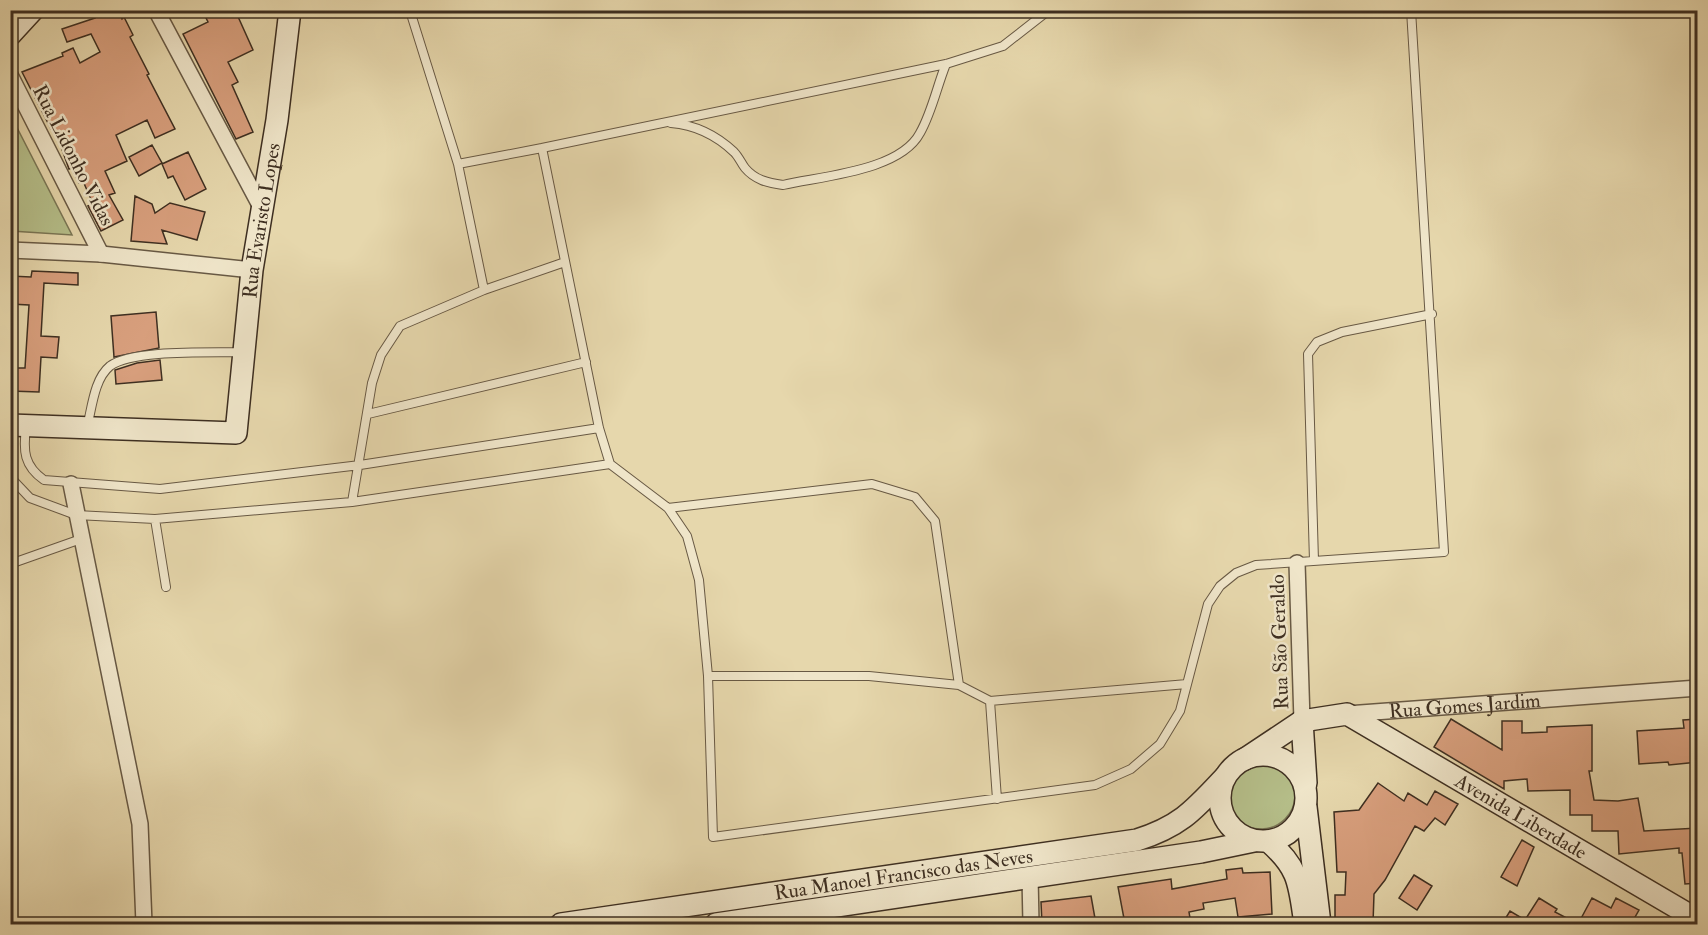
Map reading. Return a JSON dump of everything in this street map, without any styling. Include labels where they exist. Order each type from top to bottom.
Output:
[{"type":"main road","points":[[10,35],[33,10]]},
{"type":"main road","name":"Rua Evaristo Lopes","points":[[86,428],[236,433],[252,270],[277,120],[290,10]]},
{"type":"main road","points":[[18,425],[86,428]]},
{"type":"main road","name":"Rua Gomes Jardim","points":[[1245,759],[1302,721],[1347,714]]},
{"type":"main road","name":"Avenida Liberdade","points":[[1347,714],[1698,920]]},
{"type":"main road","points":[[1302,721],[1306,800],[1320,924]]},
{"type":"main road","points":[[1261,841],[1281,838],[1292,830],[1301,819],[1306,800],[1295,768],[1284,760],[1259,754],[1245,759],[1225,777],[1220,803],[1223,816],[1231,828],[1241,836],[1261,841],[1288,859],[1299,885],[1305,924]]},
{"type":"main road","name":"Rua Manoel Francisco das Neves","points":[[561,924],[1137,840],[1164,832],[1193,812],[1225,777]]},
{"type":"main road","name":"Rua Manoel Francisco das Neves","points":[[716,924],[778,920],[1030,876],[1201,852],[1261,841]]},
{"type":"street","points":[[156,10],[262,209]]},
{"type":"street","name":"Rua Lidonho Vidas","points":[[10,75],[101,254]]},
{"type":"street","points":[[10,250],[101,254],[252,270]]},
{"type":"street","points":[[71,484],[140,824],[144,919]]},
{"type":"street","name":"Rua São Geraldo","points":[[1298,563],[1302,721]]},
{"type":"street","name":"Rua Gomes Jardim","points":[[1347,714],[1698,688]]},
{"type":"street","points":[[1030,876],[1032,924]]},
{"type":"lane","points":[[458,164],[946,64],[1003,46],[1039,15],[1049,10]]},
{"type":"lane","points":[[542,148],[599,428],[610,465],[668,507],[687,536],[699,580],[708,676],[713,837],[1095,785],[1131,769],[1160,744],[1180,711],[1208,604],[1220,586],[1236,573],[1256,565],[1444,552],[1411,10]]},
{"type":"lane","points":[[410,12],[458,164],[484,290]]},
{"type":"lane","points":[[662,123],[690,125],[715,136],[736,154],[744,168],[755,178],[783,185],[888,162],[906,150],[920,134],[946,64]]},
{"type":"lane","points":[[352,502],[372,383],[381,355],[400,326],[484,290],[565,262]]},
{"type":"lane","points":[[1314,561],[1308,354],[1317,342],[1342,332],[1431,314]]},
{"type":"lane","points":[[86,428],[98,384],[109,367],[129,356],[244,352]]},
{"type":"lane","points":[[368,414],[586,362]]},
{"type":"lane","points":[[18,425],[23,450],[34,473],[44,480],[71,484],[160,489],[360,465],[599,428]]},
{"type":"lane","points":[[10,477],[13,486],[30,498],[76,515],[154,519],[352,502],[610,465]]},
{"type":"lane","points":[[668,507],[872,484],[915,497],[935,521],[959,685]]},
{"type":"lane","points":[[154,519],[166,587]]},
{"type":"lane","points":[[10,564],[81,539]]},
{"type":"lane","points":[[708,676],[869,676],[959,685],[990,701],[1187,684]]},
{"type":"lane","points":[[990,701],[997,799]]},
{"type":"green space","points":[[11,116],[72,235],[11,231]]},
{"type":"green space","points":[[1261,761],[1274,764],[1285,771],[1292,782],[1295,795],[1292,808],[1285,819],[1274,826],[1261,829],[1248,826],[1237,819],[1230,808],[1227,795],[1230,782],[1237,771],[1248,764]]},
{"type":"building","points":[[91,10],[118,10],[122,19],[124,17],[133,35],[130,37],[149,74],[147,75],[175,129],[155,138],[147,120],[116,135],[127,161],[105,171],[115,193],[109,195],[123,220],[101,231],[88,206],[93,204],[83,181],[79,183],[72,168],[69,169],[54,127],[51,129],[22,72],[63,56],[62,53],[73,48],[80,63],[100,52],[91,34],[67,42],[62,29],[95,18]]},
{"type":"building","points":[[202,10],[235,10],[253,50],[228,62],[238,82],[232,85],[253,132],[236,139],[183,34],[208,22]]},
{"type":"building","points":[[152,145],[162,163],[139,176],[129,157]]},
{"type":"building","points":[[188,152],[206,189],[185,200],[173,176],[168,178],[162,164]]},
{"type":"building","points":[[135,196],[152,204],[155,213],[170,203],[205,212],[197,240],[162,230],[167,244],[131,241]]},
{"type":"building","points":[[32,271],[78,273],[78,285],[44,283],[41,336],[59,337],[57,358],[41,357],[39,392],[10,391],[10,368],[25,368],[29,305],[10,304],[10,276],[31,277]]},
{"type":"building","points":[[156,312],[159,348],[114,357],[111,316]]},
{"type":"building","points":[[160,360],[162,380],[116,384],[115,370],[137,363]]},
{"type":"building","points":[[1451,719],[1502,750],[1502,721],[1522,721],[1522,733],[1547,732],[1547,727],[1592,725],[1592,771],[1589,771],[1594,800],[1618,801],[1638,798],[1644,831],[1698,828],[1698,883],[1685,884],[1682,853],[1679,853],[1679,848],[1619,854],[1618,831],[1592,831],[1592,815],[1570,815],[1570,790],[1528,791],[1527,779],[1504,781],[1504,789],[1434,747]]},
{"type":"building","points":[[1698,719],[1698,762],[1669,765],[1668,762],[1639,764],[1637,731],[1684,728],[1683,720]]},
{"type":"building","points":[[1378,783],[1404,801],[1408,793],[1427,805],[1435,791],[1458,804],[1445,825],[1435,818],[1424,831],[1415,826],[1385,880],[1374,894],[1373,924],[1335,924],[1335,895],[1345,895],[1346,872],[1337,872],[1334,812],[1359,810]]},
{"type":"building","points":[[1522,840],[1534,847],[1517,886],[1501,877]]},
{"type":"building","points":[[1242,868],[1243,873],[1270,872],[1272,914],[1238,917],[1235,898],[1203,903],[1204,909],[1189,912],[1191,924],[1125,924],[1118,887],[1171,879],[1172,889],[1227,879],[1226,870]]},
{"type":"building","points":[[1414,875],[1432,886],[1417,910],[1399,898]]},
{"type":"building","points":[[1091,896],[1096,924],[1042,924],[1041,902]]},
{"type":"building","points":[[1539,898],[1557,909],[1555,912],[1578,924],[1502,924],[1510,911],[1525,920]]},
{"type":"building","points":[[1592,898],[1611,908],[1616,898],[1639,910],[1631,924],[1578,924]]}]
